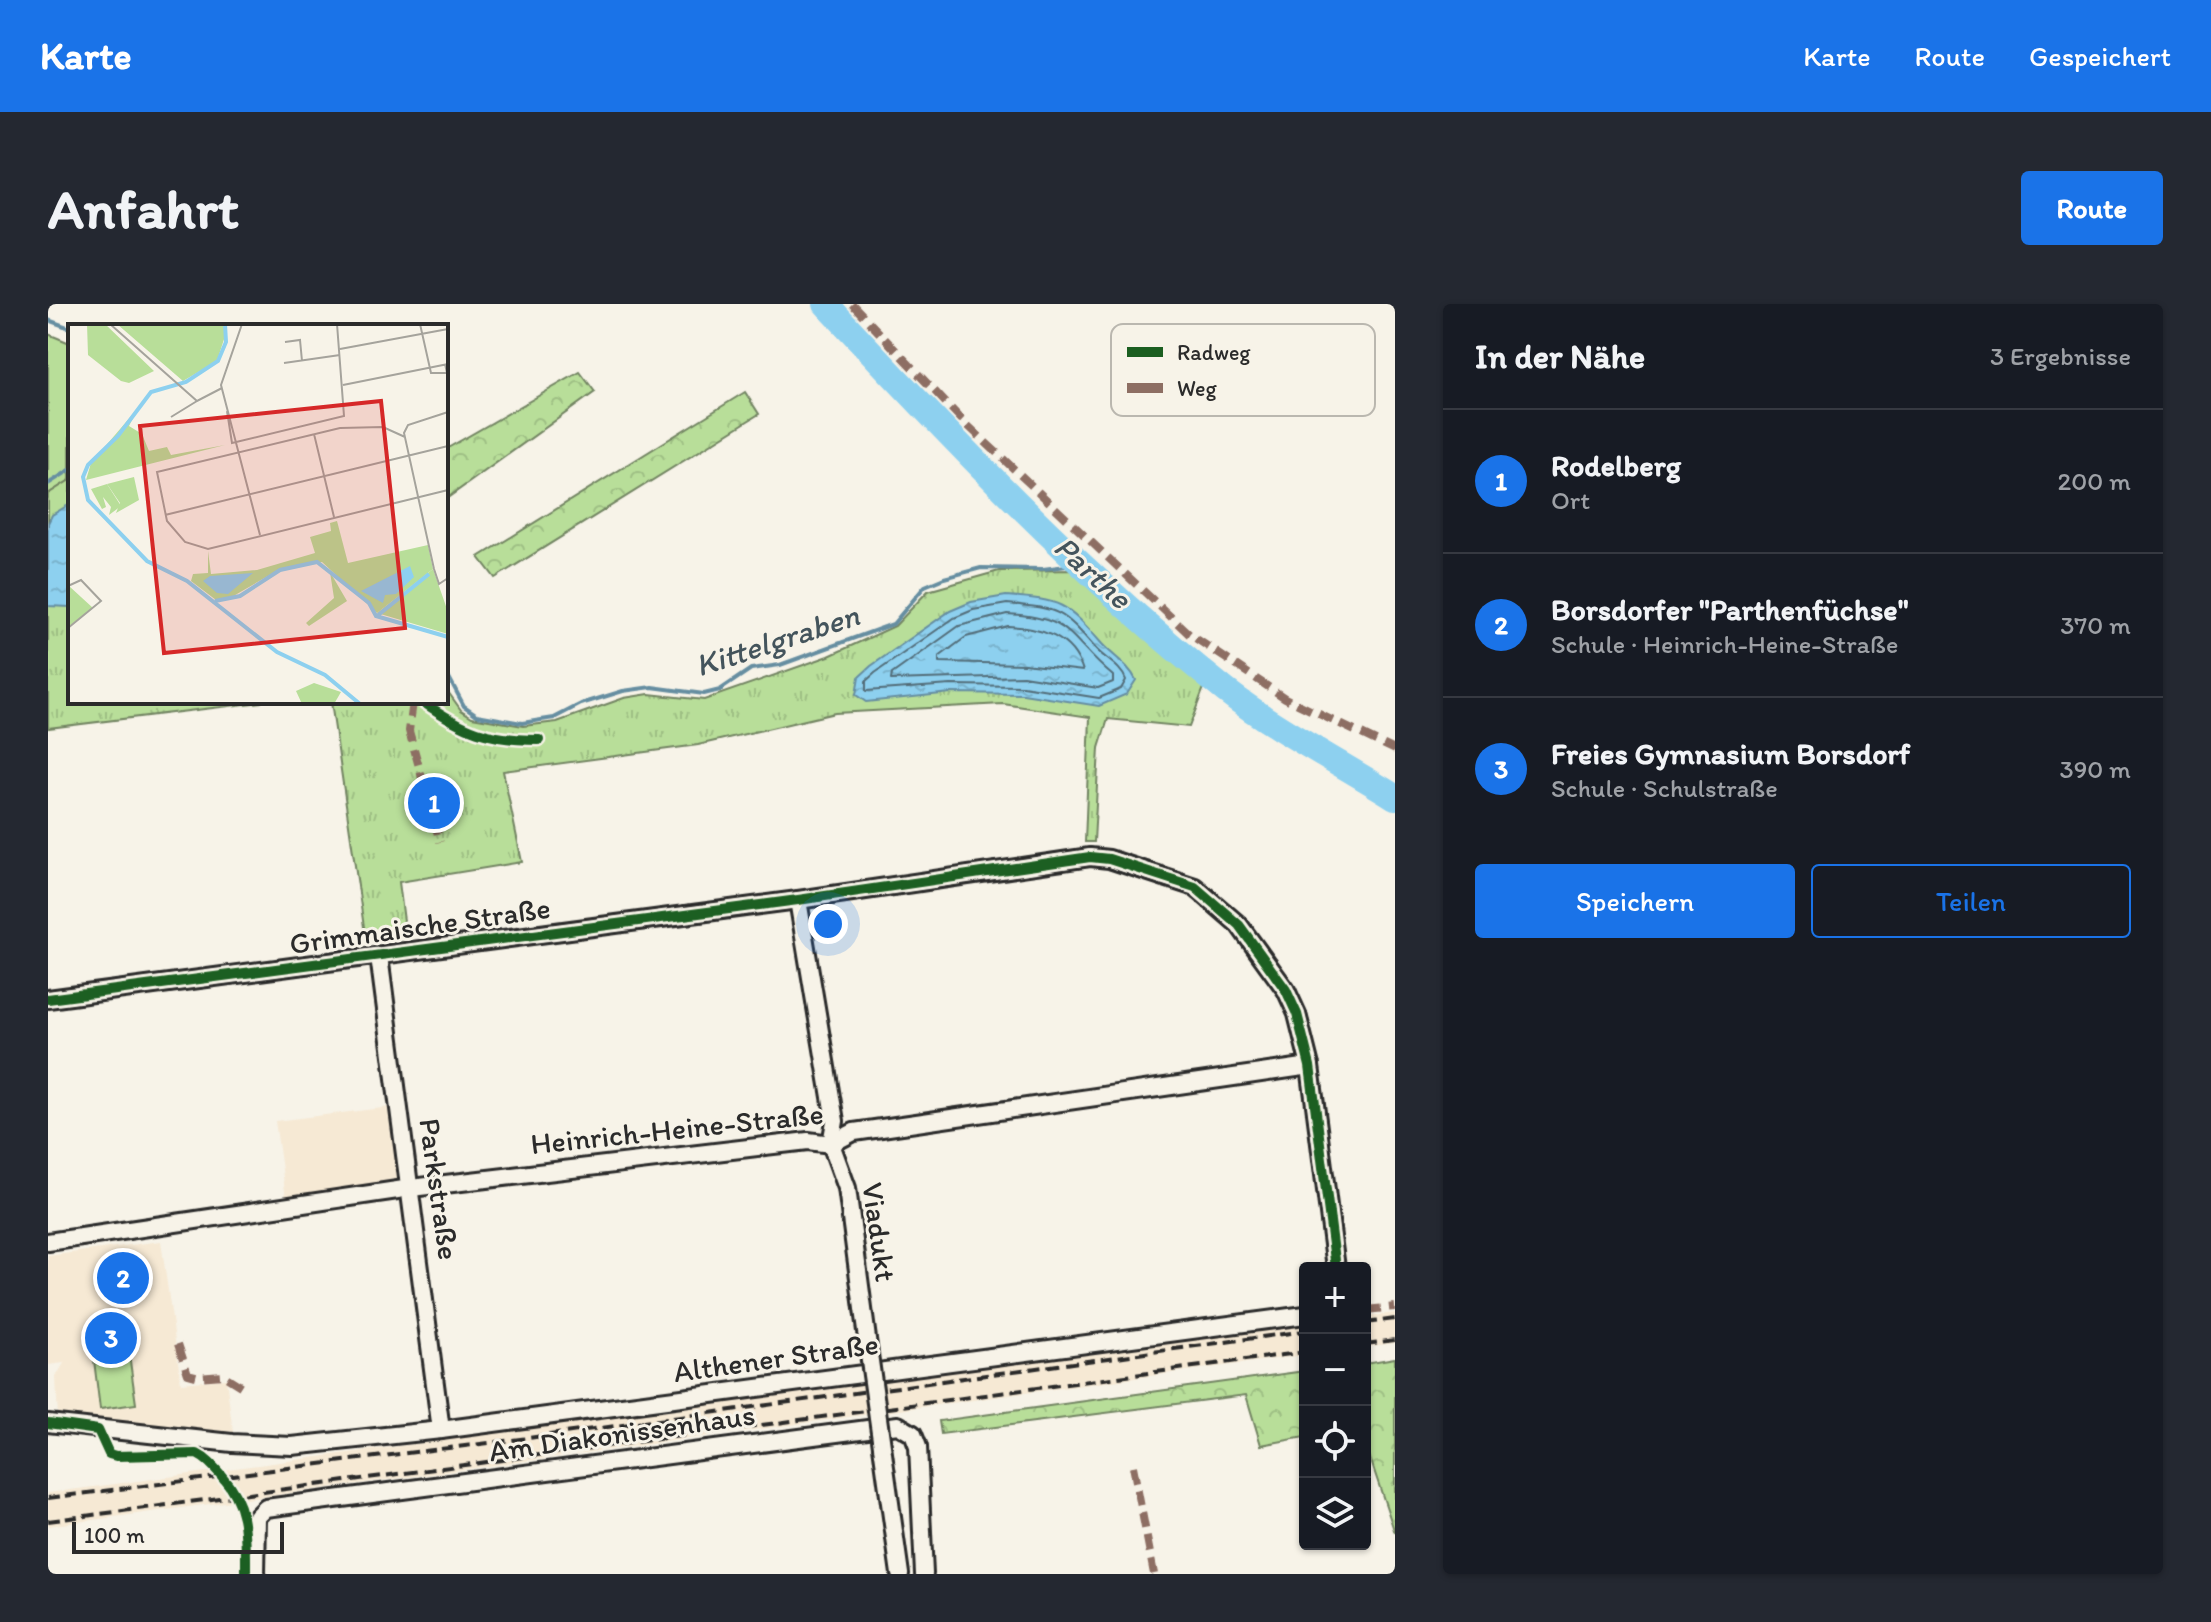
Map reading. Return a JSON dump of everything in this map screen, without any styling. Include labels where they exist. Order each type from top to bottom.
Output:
[{"type":"street","name":"Grimmaische Straße","points":[[48,999],[798,900],[1090,857],[1109,859],[1195,887],[1239,925],[1275,972],[1297,1014],[1310,1066],[1335,1262]]},
{"type":"street","name":"Viadukt","points":[[798,900],[835,1121],[831,1144],[847,1188],[900,1574]]},
{"type":"street","name":"Parkstraße","points":[[379,956],[441,1430]]},
{"type":"street","name":"Heinrich-Heine-Straße","points":[[48,1242],[411,1188],[808,1141],[831,1144],[854,1132],[1310,1066]]},
{"type":"street","name":"Althener Straße","points":[[48,1423],[254,1445],[292,1446],[441,1430],[1299,1316]]},
{"type":"street","name":"Am Diakonissenhaus","points":[[256,1574],[257,1517],[266,1508],[898,1425],[913,1434],[918,1447],[924,1574]]},
{"type":"shaded area","points":[[391,1107],[400,1182],[286,1198],[275,1121]]},
{"type":"shaded area","points":[[161,1241],[181,1383],[226,1379],[233,1432],[58,1418],[56,1377],[64,1363],[48,1365],[48,1256]]},
{"type":"shaded area","points":[[1395,1313],[1395,1343],[1371,1346],[1371,1316]]},
{"type":"shaded area","points":[[1299,1326],[1299,1356],[48,1526],[48,1493]]},
{"type":"green space","points":[[48,334],[68,342],[68,481],[48,494]]},
{"type":"green space","points":[[580,372],[595,392],[448,498],[448,448]]},
{"type":"green space","points":[[745,392],[759,414],[495,578],[479,557]]},
{"type":"green space","points":[[68,481],[68,704],[246,704],[48,728],[48,494]]},
{"type":"green space","points":[[1078,570],[1205,685],[1189,727],[1108,719],[1099,748],[1094,842],[1085,842],[1090,717],[1003,704],[835,713],[698,745],[503,771],[522,862],[399,882],[405,929],[365,934],[331,704],[448,704],[448,692],[461,710],[472,717],[523,726],[557,722],[624,698],[649,694],[704,700],[829,656],[895,626],[928,591],[999,571]]},
{"type":"green space","points":[[128,1347],[136,1404],[100,1409],[93,1352]]},
{"type":"green space","points":[[1395,1358],[1395,1533],[1371,1461],[1371,1362]]},
{"type":"green space","points":[[1299,1372],[1299,1438],[1261,1445],[1246,1395],[941,1434],[939,1421]]},
{"type":"water","points":[[68,505],[68,607],[48,606],[48,523],[52,515]]},
{"type":"water","points":[[1006,596],[1040,599],[1071,611],[1133,674],[1136,680],[1127,694],[1099,706],[1023,694],[951,693],[866,702],[856,695],[859,677],[871,666],[950,611],[971,602]]},
{"type":"waterway","name":"Parthe","points":[[826,304],[1019,505],[1172,647],[1245,705],[1395,797]]},
{"type":"waterway","name":"Kittelgraben","points":[[48,320],[68,327]]},
{"type":"waterway","points":[[48,484],[68,471]]},
{"type":"waterway","name":"Kittelgraben","points":[[448,676],[464,706],[477,715],[522,723],[554,718],[581,704],[623,691],[652,687],[704,694],[720,690],[751,669],[780,665],[893,624],[925,586],[944,578],[981,568],[1043,569],[1082,564]]},
{"type":"railway","points":[[1371,1322],[1395,1319]]},
{"type":"railway","points":[[48,1498],[528,1438],[1299,1332]]},
{"type":"railway","points":[[1371,1343],[1395,1340]]},
{"type":"railway","points":[[48,1521],[1299,1353]]},
{"type":"marked path","points":[[852,304],[962,420],[1189,634],[1285,698],[1395,750]]},
{"type":"marked path","points":[[413,704],[409,731],[440,842]]},
{"type":"marked path","points":[[1371,1309],[1395,1307]]},
{"type":"marked path","points":[[178,1344],[188,1374],[199,1377],[223,1375],[245,1389]]},
{"type":"marked path","points":[[1133,1466],[1154,1574]]},
{"type":"cycle path","points":[[426,704],[477,732],[539,740]]},
{"type":"cycle path","points":[[48,999],[798,900],[1090,857],[1109,859],[1195,887],[1239,925],[1286,990],[1297,1014],[1310,1066],[1335,1262]]},
{"type":"cycle path","points":[[48,1423],[98,1430],[109,1454],[116,1456],[197,1454],[204,1458],[230,1486],[241,1509],[246,1574]]},
{"type":"place","name":"Rodelberg","points":[[434,803]]},
{"type":"place","name":"Borsdorfer \"Parthenfüchse\"","points":[[123,1278]]},
{"type":"place","name":"Freies Gymnasium Borsdorf","points":[[111,1338]]}]
